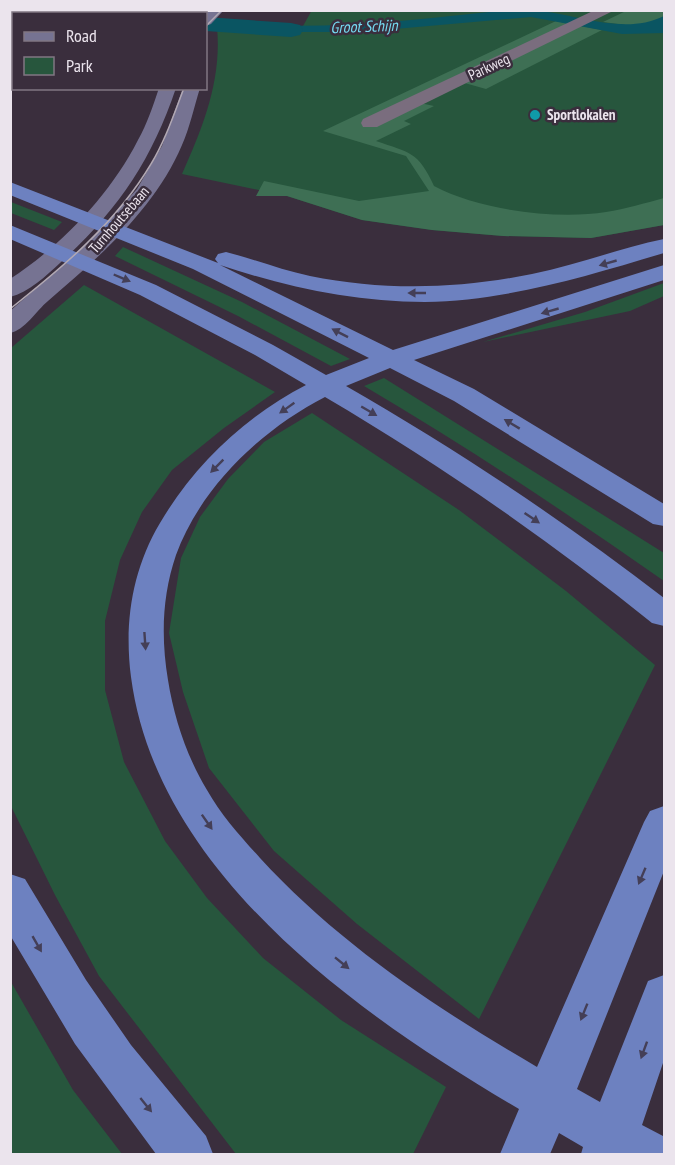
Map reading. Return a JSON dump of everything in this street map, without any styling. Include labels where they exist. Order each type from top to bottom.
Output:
[{"type":"highway","points":[[10,180],[100,204],[228,260],[320,286],[378,293],[454,294],[502,287],[606,264],[664,246]]},
{"type":"highway","points":[[10,188],[201,264],[464,394],[664,517]]},
{"type":"highway","points":[[10,231],[148,290],[264,350],[393,425],[593,559],[664,615]]},
{"type":"highway","points":[[645,1155],[538,1094],[446,1037],[353,971],[307,934],[270,899],[232,855],[191,799],[162,734],[147,663],[144,628],[147,594],[154,564],[185,506],[207,477],[261,427],[293,404],[357,372],[477,332],[571,305],[664,272]]},
{"type":"highway","points":[[525,1155],[664,822]]},
{"type":"highway","points":[[10,892],[37,944],[91,1027],[142,1101],[188,1155]]},
{"type":"highway","points":[[606,1155],[664,996]]},
{"type":"main road","name":"Turnhoutsebaan","points":[[10,326],[28,278],[85,224],[117,187],[135,161],[146,144],[167,90]]},
{"type":"main road","name":"Turnhoutsebaan","points":[[19,298],[113,230],[145,192],[161,167],[185,114],[191,90]]},
{"type":"street","name":"Parkweg","points":[[370,123],[608,10]]},
{"type":"green space","points":[[312,10],[664,11],[664,225],[591,238],[503,236],[432,230],[362,220],[287,196],[182,174],[204,121],[214,84],[218,47],[217,27],[222,22],[303,26]]},
{"type":"green space","points":[[626,11],[664,11],[664,21],[640,27],[603,22]]},
{"type":"green space","points":[[556,21],[602,30],[486,89],[461,82],[420,103],[434,106],[404,121],[411,124],[376,141],[412,155],[423,166],[434,186],[473,201],[518,211],[564,215],[606,212],[664,198],[664,225],[591,238],[503,236],[432,230],[362,220],[287,196],[256,196],[264,181],[359,201],[429,191],[406,156],[323,131]]},
{"type":"green space","points":[[11,202],[62,222],[54,230],[11,213]]},
{"type":"green space","points":[[123,247],[242,302],[350,359],[331,366],[238,316],[115,256]]},
{"type":"green space","points":[[664,283],[664,296],[630,311],[483,342],[585,312]]},
{"type":"green space","points":[[84,285],[275,392],[224,428],[172,470],[142,512],[120,560],[105,621],[105,690],[124,762],[165,841],[207,898],[263,958],[341,1020],[446,1087],[413,1154],[236,1154],[99,976],[55,895],[11,806],[11,348]]},
{"type":"green space","points":[[384,378],[664,553],[664,581],[516,480],[364,386]]},
{"type":"green space","points":[[312,413],[459,510],[566,591],[655,665],[479,1019],[357,924],[274,851],[209,768],[183,692],[169,633],[181,558],[200,517],[228,479],[264,442]]},
{"type":"green space","points":[[11,982],[73,1090],[122,1154],[11,1154]]},
{"type":"water","points":[[11,10],[116,11],[125,12],[10,12]]},
{"type":"water","name":"Groot Schijn","points":[[508,10],[541,11],[619,24],[635,24],[664,16],[664,33],[622,34],[531,17],[361,32],[262,32],[217,27],[222,22],[293,26],[365,24]]},
{"type":"waterway","name":"Groot Schijn","points":[[207,24],[291,30]]},
{"type":"tram line","points":[[207,25],[222,10]]},
{"type":"tram line","points":[[10,309],[69,260],[122,206],[156,155],[183,90]]},
{"type":"place","name":"Sportlokalen","points":[[535,115]]}]
